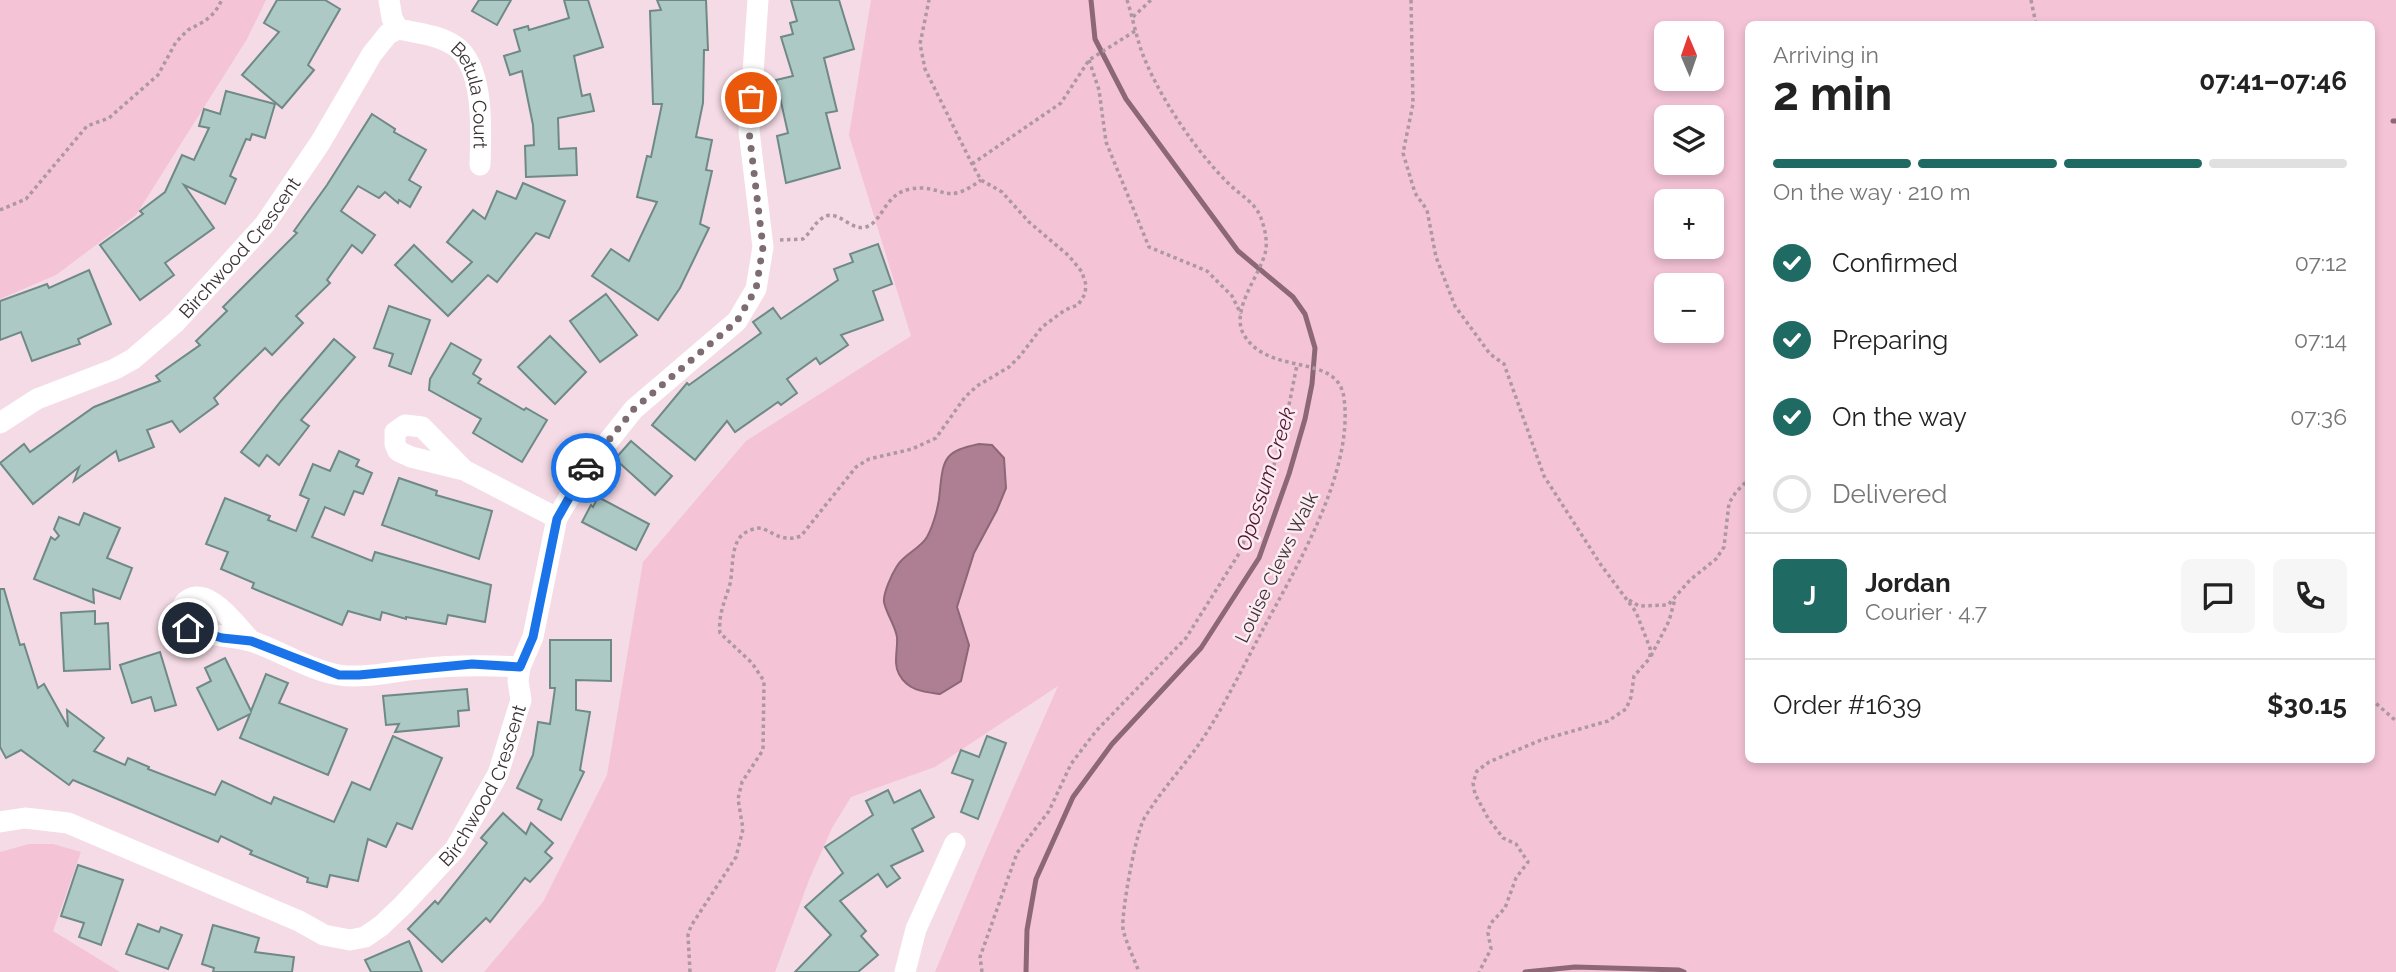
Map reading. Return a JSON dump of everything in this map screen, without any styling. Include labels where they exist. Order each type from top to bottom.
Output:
[{"type":"street","points":[[389,0],[392,18],[398,29]]},
{"type":"street","name":"Birchwood Crescent","points":[[0,822],[25,818],[68,823],[299,921],[324,935],[350,940],[365,936],[381,926],[404,905],[455,849],[498,774],[521,700],[518,681],[520,667],[533,637],[557,519],[586,469],[634,409],[737,321],[756,289],[763,247],[749,131],[758,0]]},
{"type":"street","name":"Betula Court","points":[[398,29],[431,36],[456,47],[470,66],[481,109],[480,164]]},
{"type":"street","name":"Birchwood Crescent","points":[[0,423],[37,399],[115,369],[133,359],[176,322],[265,224],[320,143],[372,54],[388,34],[398,29]]},
{"type":"street","points":[[464,470],[557,519]]},
{"type":"street","points":[[251,641],[339,675],[472,664],[520,667]]},
{"type":"street","points":[[905,972],[916,929],[955,843]]},
{"type":"path","points":[[0,210],[26,198],[87,126],[109,118],[158,75],[176,42],[188,30],[205,22],[222,0]]},
{"type":"path","points":[[690,972],[688,935],[691,926],[736,858],[743,828],[738,799],[742,782],[763,750],[764,681],[752,663],[720,633],[719,620],[730,583],[734,550],[739,539],[747,531],[762,528],[784,539],[791,540],[801,536],[856,467],[869,459],[926,444],[936,438],[965,397],[1009,367],[1042,327],[1078,304],[1085,294],[1086,285],[1082,272],[1069,256],[1029,222],[1002,192],[981,180],[972,164],[925,69],[920,44],[929,0]]},
{"type":"path","points":[[1127,0],[1143,54],[1159,88],[1188,135],[1214,168],[1245,196],[1260,214],[1266,231],[1266,250],[1245,297],[1241,314]]},
{"type":"path","points":[[1133,17],[1152,0]]},
{"type":"path","points":[[1411,0],[1413,104],[1403,153],[1415,193],[1427,211],[1436,257],[1455,306],[1490,354],[1504,364],[1544,476],[1636,612],[1647,637],[1650,658]]},
{"type":"path","points":[[2031,0],[2035,21]]},
{"type":"path","points":[[972,164],[1061,103],[1089,60],[1135,31]]},
{"type":"path","name":"Louise Clews Walk","points":[[1089,60],[1099,90],[1106,142],[1149,247],[1207,271],[1232,296],[1241,314],[1241,326],[1251,345],[1265,355],[1328,371],[1339,383],[1344,396],[1343,447],[1339,466],[1310,537],[1208,731],[1142,820],[1129,881],[1123,927],[1139,972]]},
{"type":"path","points":[[778,238],[803,239],[819,220],[826,216],[842,219],[856,228],[866,228],[873,224],[887,203],[902,191],[914,189],[957,194],[981,180]]},
{"type":"path","points":[[982,972],[981,957],[1017,853],[1049,811],[1071,764],[1096,731],[1186,638],[1240,552],[1272,472],[1297,365]]},
{"type":"path","points":[[1625,598],[1639,606],[1668,606],[1690,580],[1716,559],[1724,547],[1729,503],[1745,483]]},
{"type":"path","points":[[1479,972],[1491,949],[1488,933],[1490,924],[1505,908],[1516,878],[1528,862],[1516,844],[1503,838],[1488,818],[1475,794],[1473,783],[1477,771],[1489,762],[1541,740],[1608,721],[1626,709],[1634,676],[1650,658],[1669,621],[1677,596]]},
{"type":"path","points":[[2375,703],[2396,721]]},
{"type":"shaded area","points":[[0,0],[266,0],[247,39],[136,215],[56,275],[0,299]]},
{"type":"shaded area","points":[[871,0],[2396,0],[2396,972],[935,972],[1058,686],[935,767],[851,797],[832,828],[809,880],[775,972],[484,972],[543,902],[607,775],[643,562],[746,441],[911,336],[849,135]]},
{"type":"shaded area","points":[[979,444],[992,445],[1004,458],[1006,488],[974,553],[957,607],[969,645],[961,681],[940,694],[922,691],[907,684],[897,670],[897,637],[885,606],[885,594],[900,562],[920,545],[930,532],[948,457],[959,450]]},
{"type":"shaded area","points":[[29,844],[53,844],[81,852],[53,931],[120,972],[0,972],[0,852]]},
{"type":"building","points":[[277,0],[325,0],[340,9],[308,65],[314,70],[282,108],[242,75],[279,32],[264,23]]},
{"type":"building","points":[[479,0],[511,0],[497,25],[472,11]]},
{"type":"building","points":[[564,0],[588,0],[603,47],[574,56],[582,96],[590,94],[594,111],[558,118],[559,149],[576,148],[577,175],[526,177],[525,146],[534,145],[533,125],[522,71],[510,75],[504,56],[520,51],[514,30],[528,26],[529,30],[569,18]]},
{"type":"building","points":[[657,0],[706,0],[708,50],[704,50],[703,103],[696,137],[712,140],[706,170],[712,171],[700,224],[709,228],[680,288],[658,320],[592,276],[611,249],[629,261],[657,202],[637,197],[647,156],[651,157],[662,104],[653,104],[650,11],[661,10]]},
{"type":"building","points":[[791,0],[839,0],[854,49],[824,58],[837,111],[826,113],[840,168],[786,183],[777,136],[788,133],[776,80],[793,76],[781,37],[793,34],[790,23],[797,21]]},
{"type":"building","points":[[226,91],[275,104],[265,138],[252,134],[250,140],[246,139],[230,176],[236,179],[225,204],[184,185],[214,228],[165,263],[174,275],[140,300],[100,245],[143,214],[140,211],[165,192],[182,155],[194,160],[209,128],[199,126],[204,109],[220,114]]},
{"type":"building","points":[[372,114],[395,129],[394,132],[426,150],[409,180],[421,187],[410,207],[399,200],[398,203],[385,192],[379,198],[358,186],[341,211],[375,235],[362,253],[352,245],[327,280],[330,283],[296,316],[303,323],[272,355],[265,348],[214,398],[218,404],[180,432],[172,421],[147,430],[154,447],[119,461],[116,451],[74,481],[79,467],[33,504],[0,463],[24,444],[30,452],[94,407],[160,381],[156,376],[200,345],[196,341],[227,311],[223,307],[297,233],[294,231]]},
{"type":"building","points":[[523,183],[565,201],[549,238],[536,233],[497,282],[488,275],[448,316],[395,265],[414,245],[452,282],[472,262],[447,242],[473,210],[485,219],[497,191],[516,199]]},
{"type":"building","points":[[878,244],[892,284],[873,291],[883,320],[841,335],[848,345],[820,364],[816,358],[787,379],[797,393],[781,405],[778,402],[735,432],[727,421],[695,460],[652,425],[687,383],[689,385],[761,333],[753,322],[773,308],[781,319],[838,280],[834,269],[853,262],[850,254]]},
{"type":"building","points":[[89,270],[111,324],[78,339],[80,344],[32,361],[21,332],[0,340],[0,301],[47,284],[49,288]]},
{"type":"building","points":[[606,294],[637,335],[600,362],[570,321]]},
{"type":"building","points":[[389,306],[430,320],[411,374],[389,366],[393,354],[374,348]]},
{"type":"building","points":[[550,336],[586,372],[555,404],[518,367]]},
{"type":"building","points":[[334,339],[355,357],[301,420],[309,426],[279,465],[267,455],[259,466],[241,452]]},
{"type":"building","points":[[451,343],[481,360],[473,374],[481,379],[478,383],[547,420],[522,462],[473,433],[481,419],[429,390],[430,379]]},
{"type":"building","points":[[631,441],[672,476],[655,495],[615,459]]},
{"type":"building","points":[[339,451],[359,460],[356,466],[372,473],[363,494],[354,491],[344,515],[325,507],[312,537],[372,561],[375,552],[491,585],[485,622],[448,615],[446,624],[406,619],[382,612],[380,620],[348,611],[342,625],[252,588],[254,583],[221,569],[228,552],[206,544],[225,498],[270,516],[268,520],[296,531],[309,499],[300,495],[313,464],[330,471]]},
{"type":"building","points":[[399,478],[437,491],[436,495],[492,511],[479,559],[382,525]]},
{"type":"building","points":[[598,497],[649,524],[636,550],[582,522]]},
{"type":"building","points":[[84,513],[120,528],[107,558],[132,568],[120,599],[93,589],[94,603],[34,579],[51,537],[55,540],[59,536],[54,529],[59,517],[79,525]]},
{"type":"building","points":[[0,589],[4,589],[20,645],[24,644],[38,688],[44,684],[68,727],[67,710],[104,738],[94,751],[125,765],[128,758],[149,767],[148,769],[215,795],[222,781],[271,804],[274,797],[334,822],[352,782],[370,790],[393,736],[442,758],[412,829],[397,823],[386,847],[368,839],[358,881],[330,875],[327,887],[307,882],[308,878],[250,854],[252,851],[221,836],[218,842],[73,780],[69,785],[21,750],[6,758],[0,747]]},
{"type":"building","points":[[95,611],[95,624],[108,623],[110,669],[64,671],[61,613]]},
{"type":"building","points":[[550,640],[611,640],[611,681],[576,680],[576,710],[590,712],[580,770],[584,772],[561,820],[538,809],[542,800],[517,788],[533,755],[538,722],[550,724],[555,688],[550,688]]},
{"type":"building","points":[[160,652],[176,705],[155,711],[151,697],[132,703],[120,665]]},
{"type":"building","points":[[225,658],[251,711],[266,674],[288,683],[279,703],[347,729],[328,775],[240,738],[250,714],[218,730],[197,688],[211,681],[205,668]]},
{"type":"building","points":[[467,689],[469,710],[458,711],[459,726],[395,732],[399,724],[386,725],[383,696]]},
{"type":"building","points":[[987,736],[1006,743],[978,819],[961,812],[973,780],[952,773],[961,750],[979,757]]},
{"type":"building","points":[[888,790],[894,803],[920,790],[934,817],[912,829],[923,851],[891,866],[900,878],[887,887],[878,874],[840,901],[866,931],[861,936],[878,955],[858,972],[795,972],[831,935],[805,907],[843,873],[825,847],[873,815],[866,801]]},
{"type":"building","points":[[503,813],[526,834],[531,823],[553,843],[545,852],[552,858],[530,882],[525,878],[490,922],[486,918],[442,962],[408,929],[435,901],[438,904],[487,843],[481,838]]},
{"type":"building","points":[[78,865],[123,880],[101,945],[79,937],[84,923],[61,916]]},
{"type":"building","points":[[138,924],[159,932],[161,927],[182,935],[168,969],[126,954]]},
{"type":"building","points":[[213,925],[259,938],[255,952],[294,957],[292,972],[213,972],[214,968],[202,964]]},
{"type":"building","points":[[409,941],[422,972],[371,972],[365,960]]},
{"type":"waterway","name":"Opossum Creek","points":[[1026,972],[1027,930],[1036,879],[1073,797],[1112,744],[1201,648],[1259,558],[1305,419],[1315,348],[1305,314],[1293,297],[1238,251],[1126,99],[1095,39],[1091,0]]},
{"type":"waterway","name":"Opossum Creek","points":[[1525,972],[1575,967],[1684,972]]},
{"type":"way so far","points":[[586,468],[634,409],[737,321],[756,289],[761,272],[763,247],[749,131],[751,98]]},
{"type":"route","points":[[188,628],[222,638],[251,641],[339,675],[472,664],[520,667],[533,637],[557,519],[586,468]]}]
